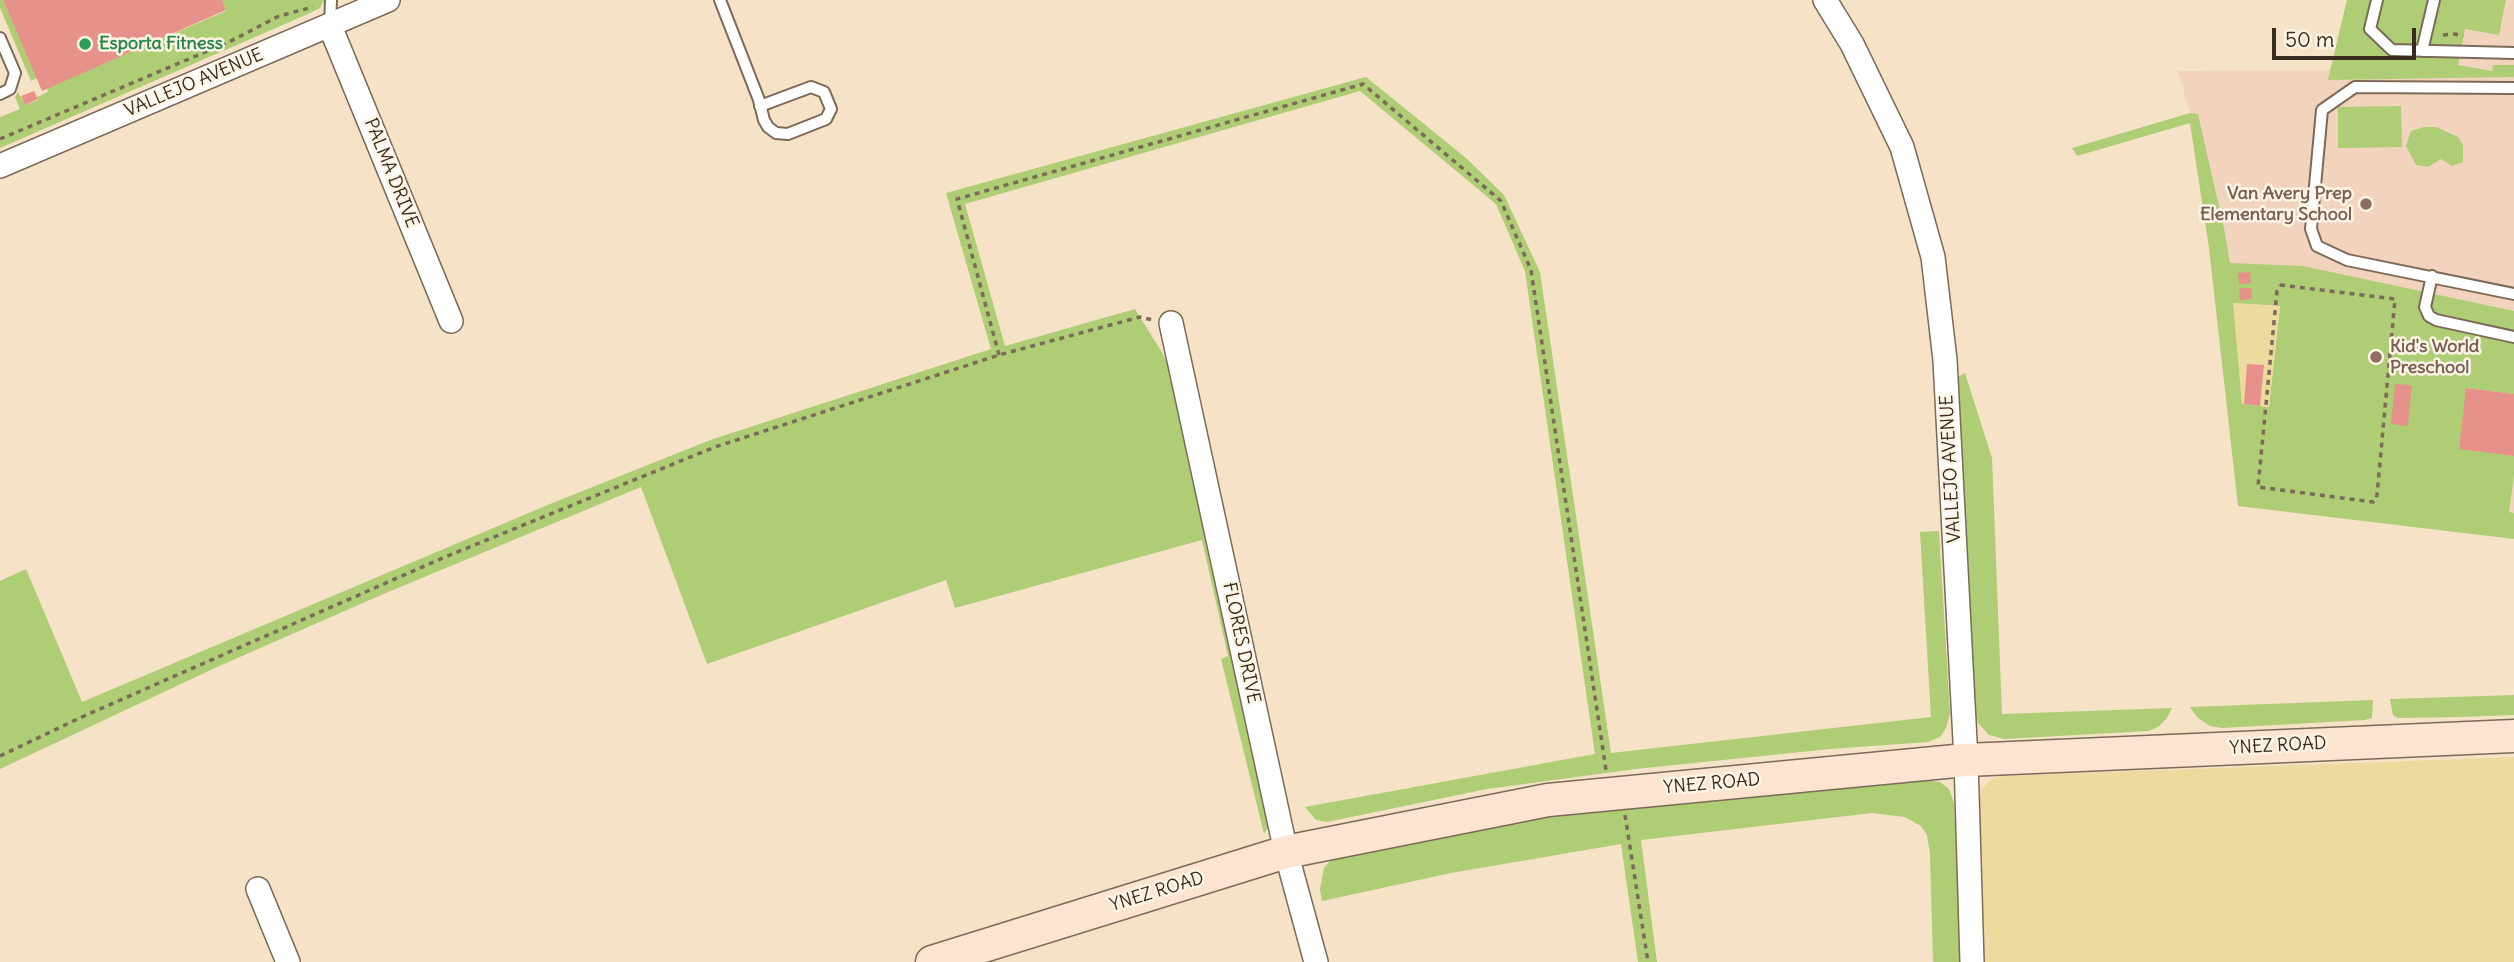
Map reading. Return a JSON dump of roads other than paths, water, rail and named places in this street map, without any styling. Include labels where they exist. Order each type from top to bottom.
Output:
[{"type":"main road","name":"YNEZ ROAD","points":[[932,962],[1286,852],[1548,800],[1966,760],[2514,736]]},
{"type":"street","name":"VALLEJO AVENUE","points":[[0,166],[328,10],[388,0]]},
{"type":"street","name":"VALLEJO AVENUE","points":[[1825,0],[1852,44],[1902,147],[1933,257],[1945,360],[1966,760],[1972,962]]},
{"type":"street","name":"PALMA DRIVE","points":[[328,10],[451,321]]},
{"type":"street","name":"FLORES DRIVE","points":[[1171,323],[1286,852],[1316,962]]},
{"type":"street","points":[[258,890],[288,962]]},
{"type":"lane","points":[[720,0],[764,120],[768,127],[776,133],[788,134],[826,119],[831,109],[824,92],[811,87],[760,106]]},
{"type":"lane","points":[[2377,0],[2370,29],[2392,50],[2514,52]]},
{"type":"lane","points":[[2422,51],[2434,0]]},
{"type":"lane","points":[[0,38],[15,73],[10,89],[0,94]]},
{"type":"lane","points":[[2514,88],[2355,88],[2322,110],[2311,229],[2317,246],[2347,260],[2514,293]]},
{"type":"lane","points":[[2432,276],[2425,307],[2429,316],[2436,320],[2514,337]]},
{"type":"place","name":"Esporta Fitness","points":[[85,44]]},
{"type":"place","name":"Van Avery Prep Elementary School","points":[[2366,204]]},
{"type":"place","name":"Kid's World Preschool","points":[[2376,357]]}]
